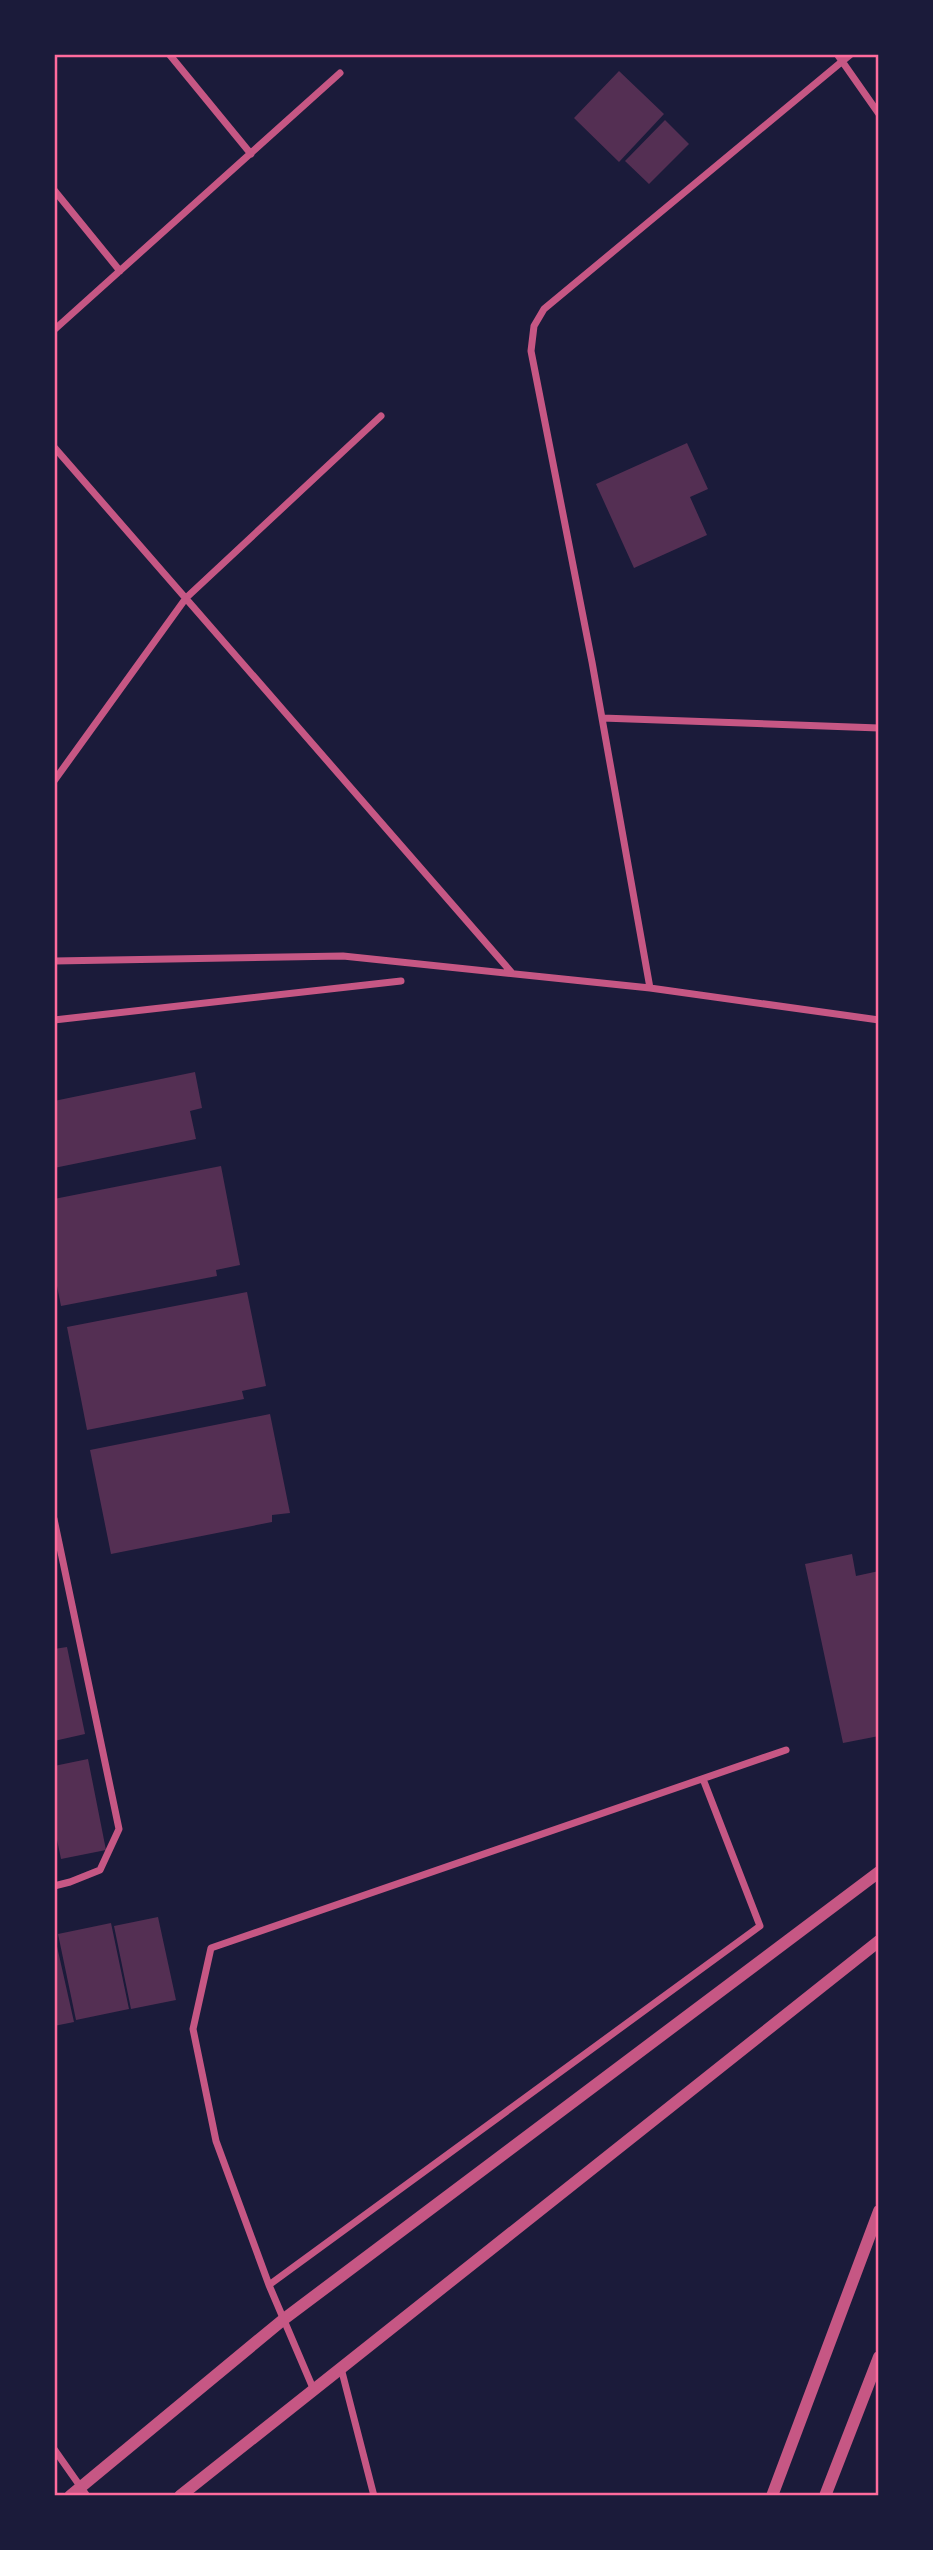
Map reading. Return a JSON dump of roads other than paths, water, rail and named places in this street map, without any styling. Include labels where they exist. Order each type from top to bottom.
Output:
[{"type":"street","points":[[169,54],[251,154]]},
{"type":"street","points":[[837,54],[879,114]]},
{"type":"street","points":[[650,988],[603,718],[531,351],[534,326],[544,309],[851,54]]},
{"type":"street","points":[[54,330],[340,73]]},
{"type":"street","points":[[54,190],[120,271]]},
{"type":"street","points":[[54,781],[186,598],[381,416]]},
{"type":"street","points":[[54,447],[512,973]]},
{"type":"street","points":[[603,718],[879,728]]},
{"type":"street","points":[[54,961],[343,956],[650,988],[879,1020]]},
{"type":"street","points":[[54,1020],[401,981]]},
{"type":"street","points":[[54,1519],[118,1829],[100,1870],[54,1886]]},
{"type":"street","points":[[313,2388],[269,2285],[216,2141],[192,2029],[211,1948],[786,1750]]},
{"type":"street","points":[[269,2285],[760,1926],[703,1779]]},
{"type":"street","points":[[70,2496],[84,2491],[284,2319],[879,1872]]},
{"type":"street","points":[[180,2496],[879,1941]]},
{"type":"street","points":[[772,2496],[879,2211]]},
{"type":"street","points":[[825,2496],[879,2357]]},
{"type":"street","points":[[341,2367],[374,2496]]},
{"type":"street","points":[[54,2449],[84,2491]]}]
